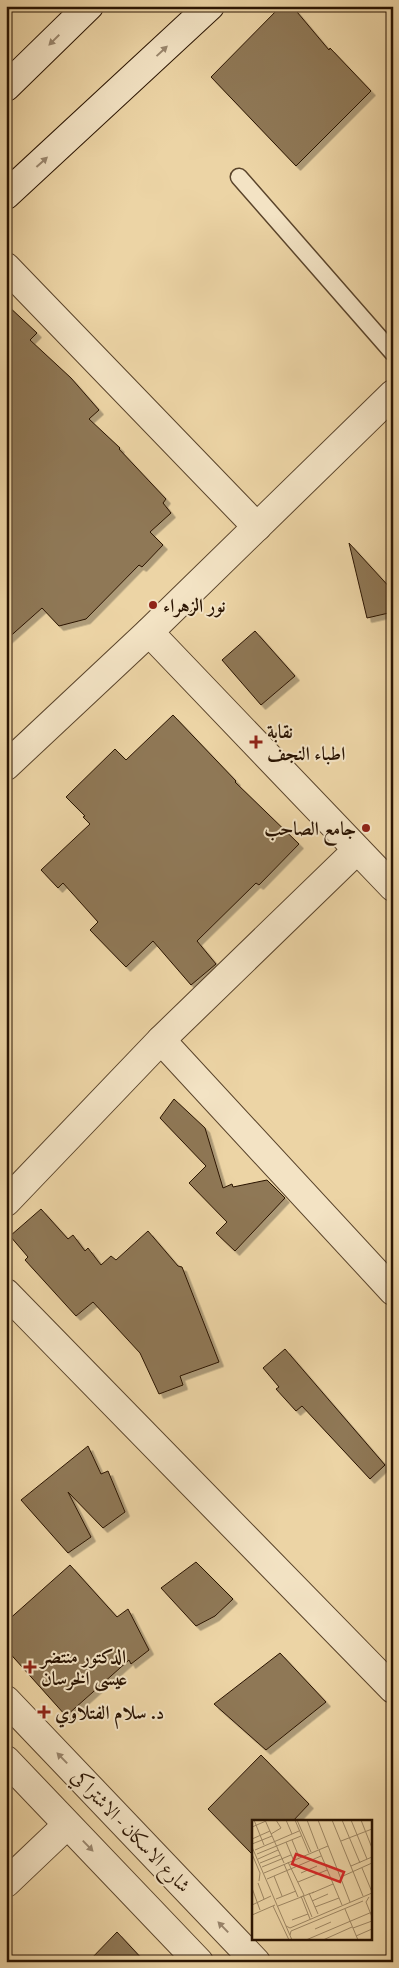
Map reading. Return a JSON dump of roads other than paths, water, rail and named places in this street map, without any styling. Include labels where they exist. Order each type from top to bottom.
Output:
[{"type":"street","points":[[6,88],[89,6]]},
{"type":"street","points":[[6,195],[210,6]]},
{"type":"street","points":[[6,267],[257,527]]},
{"type":"street","points":[[6,766],[149,632],[393,394]]},
{"type":"street","points":[[149,632],[393,887]]},
{"type":"street","points":[[6,1202],[161,1040],[357,850]]},
{"type":"street","points":[[161,1040],[393,1291]]},
{"type":"street","points":[[6,1292],[393,1689]]},
{"type":"street","name":"شارع الاسكان - الاشتراكي","points":[[6,1700],[256,1962]]},
{"type":"street","points":[[6,1760],[199,1962]]},
{"type":"street","points":[[6,1883],[67,1824]]},
{"type":"lane","points":[[239,177],[393,353]]},
{"type":"place","name":"نور الزهراء","points":[[153,605]]},
{"type":"place","name":"نقابة اطباء النجف","points":[[256,742]]},
{"type":"place","name":"جامع الصاحب","points":[[366,828]]},
{"type":"place","name":"الدكتور منتضر عيسى الخرسان","points":[[30,1667]]},
{"type":"place","name":"د. سلام الفتلاوي","points":[[44,1712]]}]
